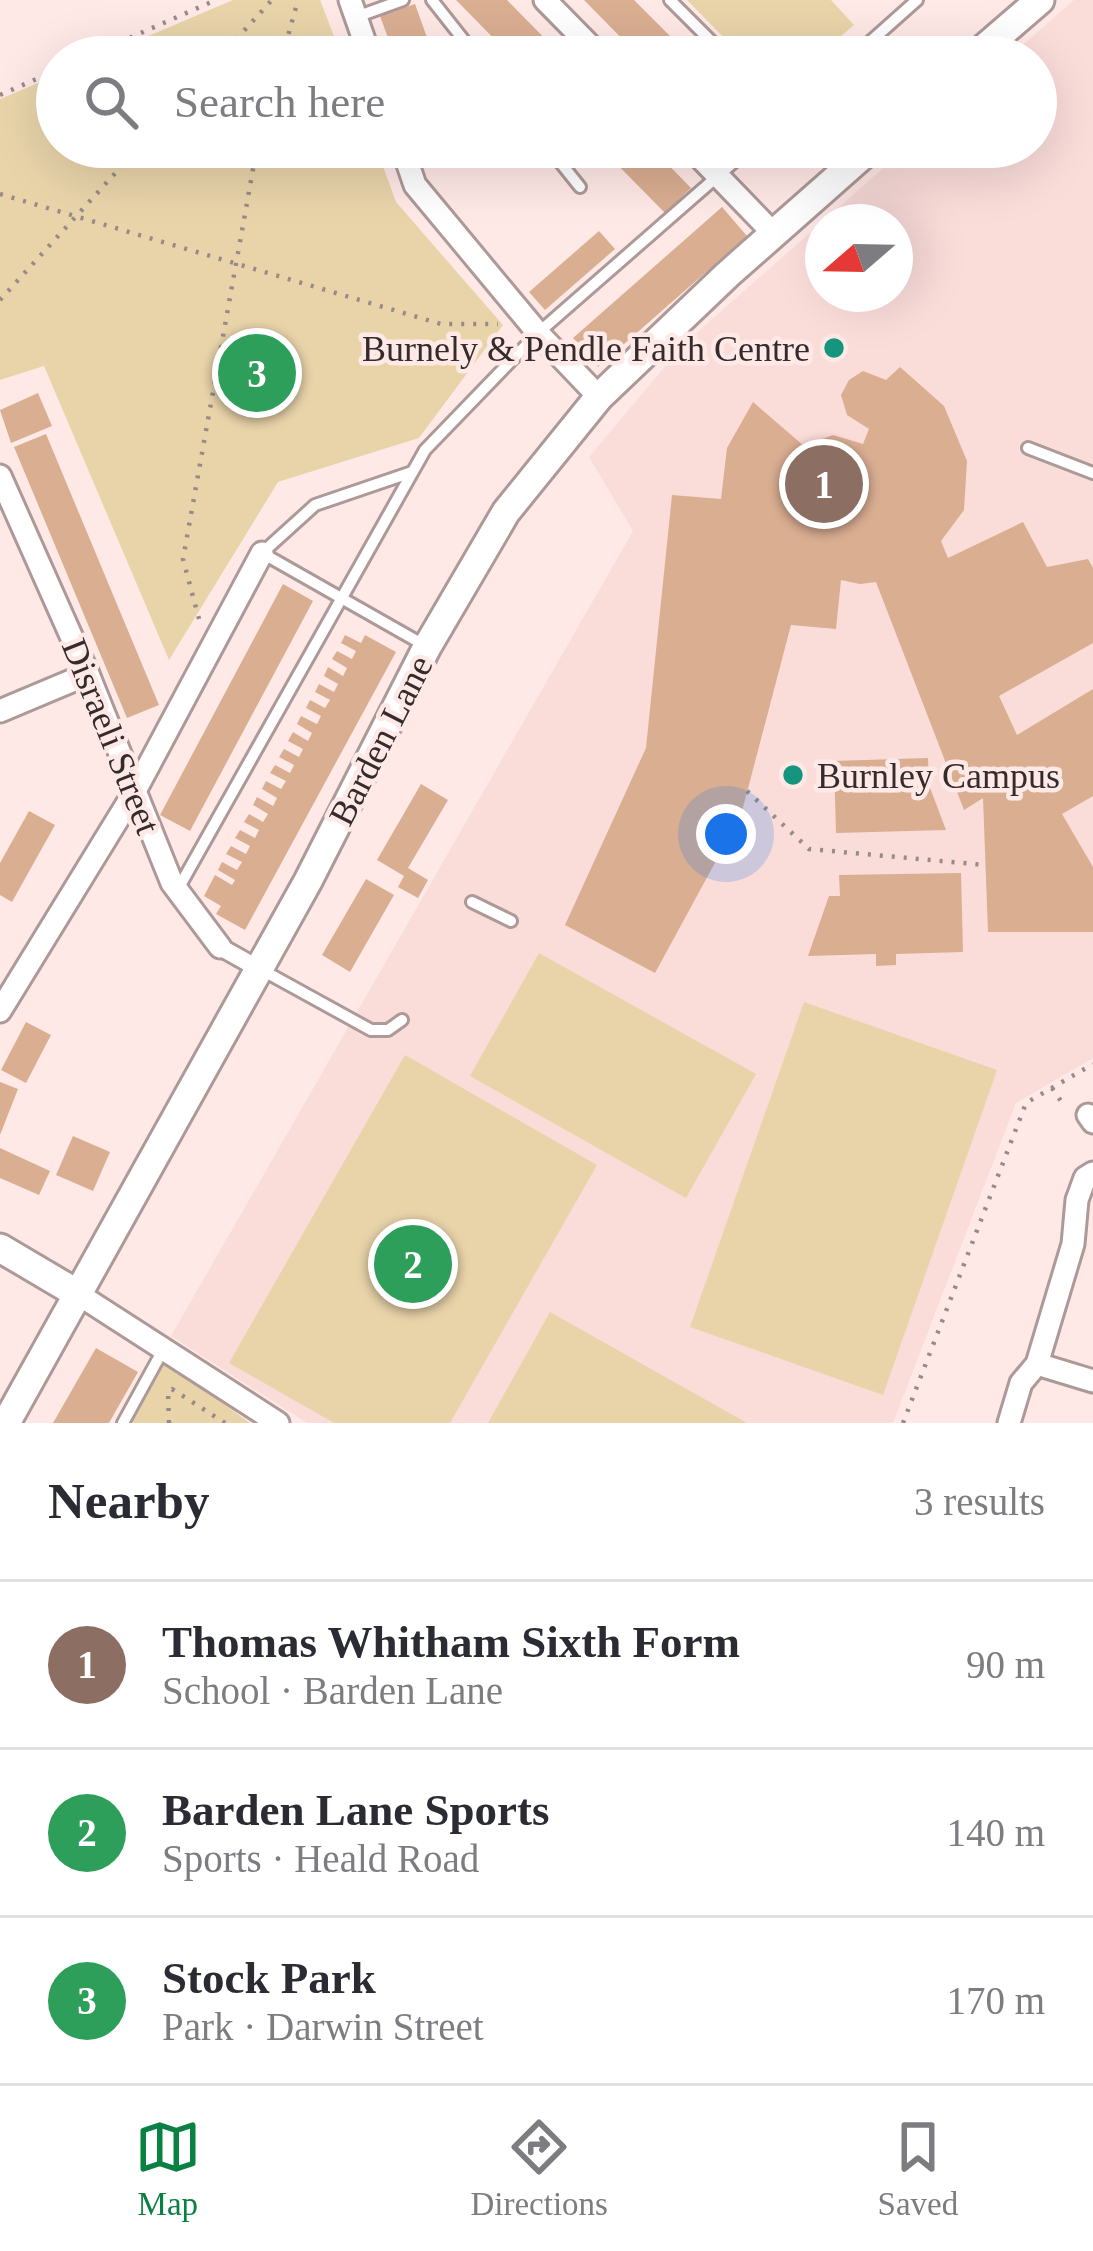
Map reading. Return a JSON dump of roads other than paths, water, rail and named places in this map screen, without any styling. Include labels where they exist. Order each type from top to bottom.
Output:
[{"type":"street","points":[[545,0],[580,36]]},
{"type":"street","points":[[998,36],[1040,0]]},
{"type":"street","points":[[409,168],[415,185],[598,397]]},
{"type":"street","points":[[710,168],[774,234]]},
{"type":"street","name":"Barden Lane","points":[[6,1412],[78,1294],[259,968],[427,646],[506,512],[598,397],[848,168]]},
{"type":"street","name":"Disraeli Street","points":[[0,476],[88,674],[172,883],[220,947],[259,968]]},
{"type":"street","points":[[0,1011],[135,791],[262,553]]},
{"type":"street","points":[[0,711],[88,674]]},
{"type":"street","points":[[1009,1423],[1021,1383],[1036,1364],[1073,1244],[1077,1200],[1085,1178],[1093,1172]]},
{"type":"street","points":[[0,1248],[278,1423]]},
{"type":"street","points":[[1036,1364],[1093,1381]]},
{"type":"lane","points":[[353,9],[403,0]]},
{"type":"lane","points":[[432,0],[460,36]]},
{"type":"lane","points":[[670,0],[706,36]]},
{"type":"lane","points":[[877,36],[917,0]]},
{"type":"lane","points":[[565,168],[580,187]]},
{"type":"lane","points":[[178,889],[424,450],[534,328],[727,168]]},
{"type":"lane","points":[[1028,448],[1093,473]]},
{"type":"lane","points":[[412,472],[315,505],[262,553],[427,646]]},
{"type":"lane","points":[[472,902],[511,921]]},
{"type":"lane","points":[[259,968],[371,1030],[388,1030],[402,1020]]},
{"type":"lane","points":[[123,1423],[164,1350]]},
{"type":"place","name":"Burnely & Pendle Faith Centre","points":[[834,348]]},
{"type":"place","name":"Stock Park","points":[[257,373]]},
{"type":"place","name":"Thomas Whitham Sixth Form","points":[[824,484]]},
{"type":"place","name":"Burnley Campus","points":[[793,775]]},
{"type":"place","name":"Barden Lane Sports","points":[[413,1264]]}]
